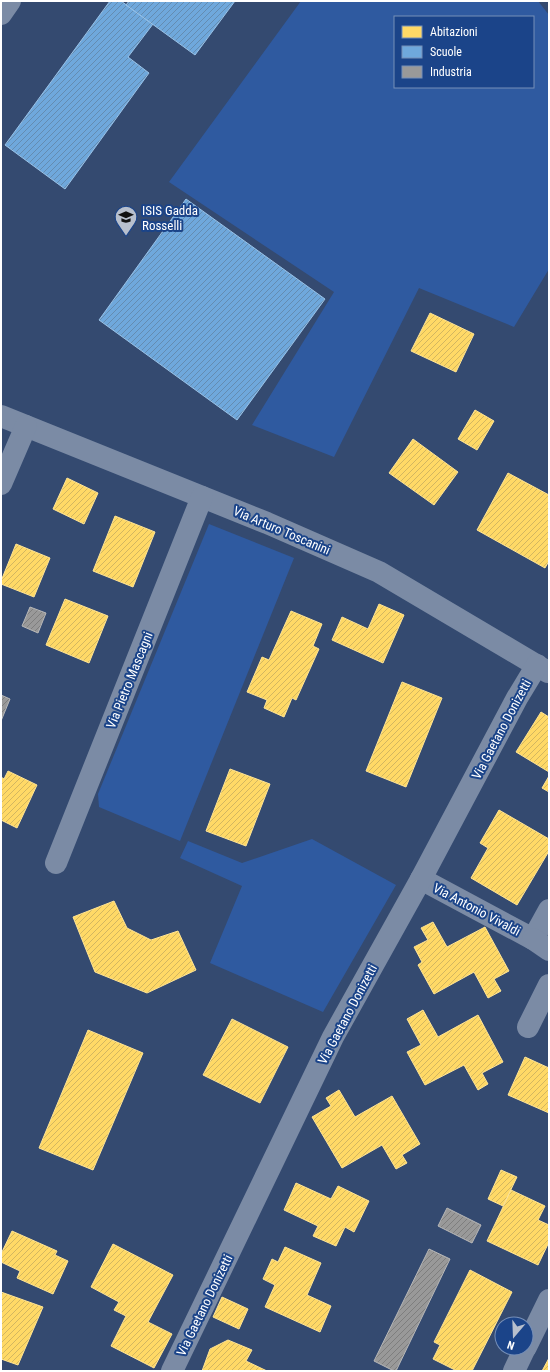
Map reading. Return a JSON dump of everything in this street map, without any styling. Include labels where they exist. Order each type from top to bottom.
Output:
[{"type":"street","points":[[1,14],[10,1]]},
{"type":"street","name":"Via Arturo Toscanini","points":[[1,416],[314,542],[379,572],[543,668]]},
{"type":"street","points":[[1,484],[26,426]]},
{"type":"street","name":"Via Pietro Mascagni","points":[[56,863],[202,497]]},
{"type":"street","name":"Via Gaetano Donizetti","points":[[172,1371],[333,1037],[421,879],[517,698],[543,668]]},
{"type":"street","name":"Via Antonio Vivaldi","points":[[421,879],[541,944],[549,910]]},
{"type":"street","points":[[528,1027],[549,985]]},
{"type":"street","points":[[534,1331],[549,1300]]},
{"type":"street","points":[[514,1371],[522,1356]]},
{"type":"shaded area","points":[[301,1],[538,1],[549,15],[549,269],[514,327],[419,288],[334,457],[252,425],[334,292],[169,182]]},
{"type":"shaded area","points":[[209,524],[294,558],[180,841],[99,807],[98,794]]},
{"type":"shaded area","points":[[312,839],[396,885],[323,1012],[210,963],[242,886],[180,858],[188,841],[242,863]]},
{"type":"building: Abitazioni","points":[[430,313],[474,334],[456,372],[411,351]]},
{"type":"building: Abitazioni","points":[[475,410],[494,421],[477,450],[458,439]]},
{"type":"building: Abitazioni","points":[[413,439],[458,472],[434,505],[389,473]]},
{"type":"building: Abitazioni","points":[[508,473],[549,495],[549,561],[545,568],[477,530]]},
{"type":"building: Abitazioni","points":[[67,478],[98,493],[84,524],[53,509]]},
{"type":"building: Abitazioni","points":[[115,516],[155,532],[133,587],[93,571]]},
{"type":"building: Abitazioni","points":[[16,544],[50,558],[34,597],[1,584]]},
{"type":"building: Abitazioni","points":[[65,599],[108,616],[89,663],[46,645]]},
{"type":"building: Abitazioni","points":[[379,604],[404,615],[383,663],[332,640],[342,617],[368,629]]},
{"type":"building: Abitazioni","points":[[291,611],[322,624],[313,646],[319,649],[296,700],[292,698],[284,717],[264,708],[267,700],[247,692],[262,657],[269,660]]},
{"type":"building: Abitazioni","points":[[402,682],[442,698],[406,787],[366,771]]},
{"type":"building: Abitazioni","points":[[541,712],[549,717],[549,772],[516,752]]},
{"type":"building: Abitazioni","points":[[230,769],[270,784],[246,846],[206,831]]},
{"type":"building: Abitazioni","points":[[8,771],[37,785],[17,828],[1,820],[1,777],[4,779]]},
{"type":"building: Abitazioni","points":[[549,776],[549,792],[542,788]]},
{"type":"building: Abitazioni","points":[[499,810],[549,839],[549,851],[517,905],[471,878],[488,848],[480,843]]},
{"type":"building: Abitazioni","points":[[114,901],[127,928],[151,940],[178,931],[196,970],[147,993],[95,972],[73,917]]},
{"type":"building: Abitazioni","points":[[433,922],[447,947],[485,927],[509,971],[494,979],[501,991],[488,998],[474,972],[434,994],[418,965],[422,962],[414,947],[428,940],[421,928]]},
{"type":"building: Abitazioni","points":[[423,1010],[438,1037],[478,1015],[503,1062],[482,1073],[488,1084],[478,1090],[464,1065],[425,1085],[407,1052],[421,1045],[407,1019]]},
{"type":"building: Abitazioni","points":[[232,1019],[288,1047],[260,1103],[203,1075]]},
{"type":"building: Abitazioni","points":[[88,1030],[143,1053],[93,1170],[39,1148]]},
{"type":"building: Abitazioni","points":[[525,1057],[549,1068],[549,1113],[508,1095]]},
{"type":"building: Abitazioni","points":[[339,1090],[355,1117],[392,1096],[420,1144],[402,1155],[407,1163],[396,1169],[382,1145],[342,1168],[312,1117],[331,1106],[326,1098]]},
{"type":"building: Abitazioni","points":[[501,1170],[517,1177],[503,1206],[488,1199]]},
{"type":"building: Abitazioni","points":[[296,1183],[331,1199],[338,1186],[369,1201],[354,1232],[345,1227],[336,1246],[313,1236],[318,1226],[284,1210]]},
{"type":"building: Abitazioni","points":[[511,1190],[545,1206],[538,1220],[549,1225],[549,1242],[538,1265],[487,1241]]},
{"type":"building: Abitazioni","points":[[12,1231],[57,1251],[55,1255],[68,1261],[53,1294],[17,1278],[20,1271],[1,1262],[1,1254]]},
{"type":"building: Abitazioni","points":[[113,1244],[173,1275],[148,1322],[172,1334],[154,1368],[111,1346],[126,1316],[114,1310],[119,1302],[91,1287]]},
{"type":"building: Abitazioni","points":[[285,1247],[321,1263],[307,1295],[331,1306],[320,1332],[265,1307],[275,1285],[263,1279],[272,1259],[278,1262]]},
{"type":"building: Abitazioni","points":[[470,1270],[512,1292],[500,1316],[494,1316],[494,1328],[472,1371],[457,1371],[433,1359],[440,1345],[434,1342]]},
{"type":"building: Abitazioni","points":[[1,1292],[43,1307],[18,1365],[1,1359]]},
{"type":"building: Abitazioni","points":[[222,1297],[248,1309],[239,1329],[213,1317]]},
{"type":"building: Abitazioni","points":[[228,1340],[252,1350],[246,1361],[267,1371],[202,1371],[210,1349]]},
{"type":"building: Abitazioni","points":[[549,1358],[549,1371],[542,1371]]},
{"type":"building: Scuole","points":[[110,1],[121,1],[153,24],[128,57],[149,73],[65,189],[5,145]]},
{"type":"building: Scuole","points":[[129,1],[235,1],[195,55],[126,5]]},
{"type":"building: Scuole","points":[[186,199],[325,299],[237,420],[99,320]]},
{"type":"building: Industria","points":[[30,607],[46,613],[38,633],[22,626]]},
{"type":"building: Industria","points":[[1,695],[10,699],[1,721]]},
{"type":"building: Industria","points":[[447,1208],[481,1225],[472,1243],[438,1226]]},
{"type":"building: Industria","points":[[429,1249],[450,1259],[396,1371],[394,1371],[374,1361]]},
{"type":"place","name":"ISIS Gadda Rosselli","points":[[126,236]]}]
